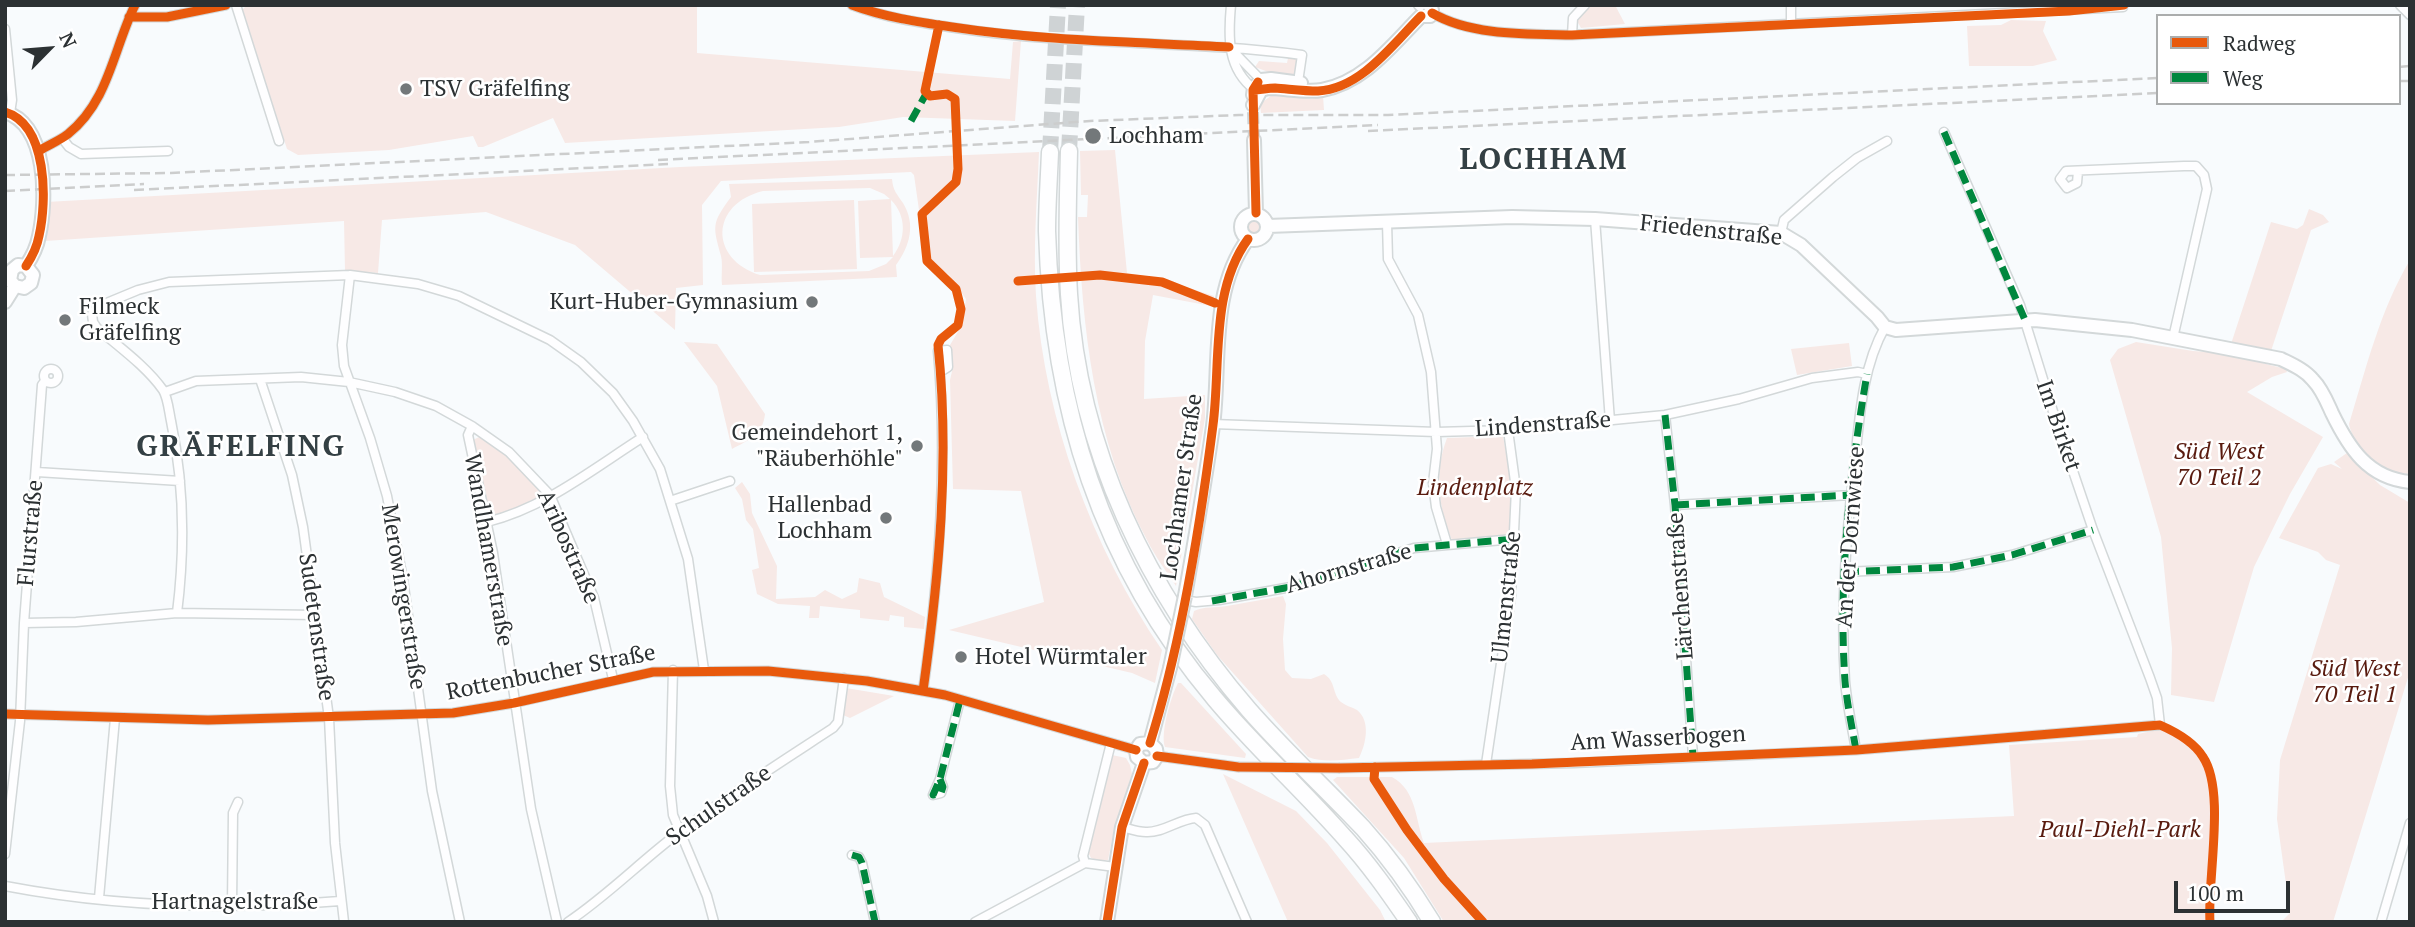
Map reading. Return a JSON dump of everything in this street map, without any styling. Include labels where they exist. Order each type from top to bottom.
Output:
[{"type":"highway","points":[[1069,151],[1069,294],[1075,354],[1097,446],[1136,543],[1163,593],[1204,654],[1250,711],[1365,830],[1400,873],[1432,922]]},
{"type":"highway","points":[[1050,152],[1047,229],[1058,360],[1069,416],[1092,491],[1118,551],[1150,611],[1192,672],[1233,720],[1347,839],[1409,922]]},
{"type":"street","points":[[39,150],[62,138],[86,117],[101,96],[135,5]]},
{"type":"street","points":[[129,17],[167,17],[226,5]]},
{"type":"street","points":[[236,5],[279,141]]},
{"type":"street","points":[[852,5],[907,20],[979,32],[1229,47],[1302,55],[1298,82]]},
{"type":"street","points":[[1231,5],[1229,47],[1258,87]]},
{"type":"street","points":[[1572,35],[1573,18],[1585,5]]},
{"type":"street","points":[[1791,5],[1791,23]]},
{"type":"street","points":[[1938,17],[1939,5]]},
{"type":"street","points":[[2400,5],[2410,15]]},
{"type":"street","points":[[1258,87],[1320,91],[1357,77],[1376,61],[1424,9],[1445,21],[1473,27],[1519,34],[1572,35],[2122,6]]},
{"type":"street","points":[[5,29],[12,100],[7,112],[25,125],[39,150],[43,197],[41,228],[37,245],[26,266]]},
{"type":"street","points":[[1253,109],[1258,87],[1271,79],[1333,87]]},
{"type":"street","name":"Im Birket","points":[[1944,132],[2025,320],[2054,418],[2093,530],[2157,698],[2160,725]]},
{"type":"street","points":[[62,138],[69,147],[81,154],[168,151]]},
{"type":"street","name":"Lochhamer Straße","points":[[1248,239],[1241,228],[1247,215],[1256,213],[1254,140]]},
{"type":"street","points":[[1781,233],[1784,220],[1825,184],[1857,158],[1887,141]]},
{"type":"street","points":[[2078,171],[2184,166],[2201,169],[2207,189],[2173,338]]},
{"type":"street","points":[[1256,213],[1266,220],[1268,226]]},
{"type":"street","name":"Friedenstraße","points":[[1268,226],[1512,217],[1595,219],[1781,233],[1801,245],[1885,327]]},
{"type":"street","points":[[1595,219],[1610,421]]},
{"type":"street","points":[[1387,222],[1388,259],[1418,315],[1431,372],[1437,449],[1433,483],[1436,507],[1447,544]]},
{"type":"street","name":"Lochhamer Straße","points":[[1248,239],[1259,240],[1264,237],[1268,226]]},
{"type":"street","name":"Lochhamer Straße","points":[[1150,743],[1186,599],[1213,424],[1223,305],[1233,262],[1248,239]]},
{"type":"street","points":[[26,266],[32,272],[31,283],[24,288],[15,286],[9,277],[8,268],[26,266]]},
{"type":"street","points":[[177,613],[182,514],[177,451],[165,392],[97,328],[92,314],[96,307],[138,290],[169,282],[350,275],[418,284],[459,296],[550,340],[581,362],[613,393],[643,437],[660,469],[688,559],[704,670]]},
{"type":"street","name":"Merowingerstraße","points":[[350,275],[342,345],[344,366],[387,496],[404,579],[432,791],[460,922]]},
{"type":"street","points":[[5,302],[15,286]]},
{"type":"street","points":[[1885,327],[1896,330],[2025,320],[2096,326],[2270,355],[2296,367],[2314,381],[2345,438],[2365,462],[2386,478],[2410,482]]},
{"type":"street","name":"An der Dornwiese","points":[[1856,750],[1845,682],[1845,572],[1851,495],[1867,374],[1878,338],[1885,327]]},
{"type":"street","points":[[923,691],[938,569],[944,464],[940,372]]},
{"type":"street","name":"Lindenstraße","points":[[1213,424],[1436,432],[1508,430],[1665,415],[1739,399],[1812,378],[1858,372],[1867,374]]},
{"type":"street","name":"Aribostraße","points":[[165,392],[196,381],[301,377],[349,382],[395,391],[436,407],[472,426],[509,452],[550,495],[594,598],[613,679]]},
{"type":"street","name":"Sudetenstraße","points":[[260,379],[292,475],[303,527],[329,719],[335,843],[344,922]]},
{"type":"street","name":"Flurstraße","points":[[5,854],[20,714],[23,623],[42,385],[46,381]]},
{"type":"street","name":"Lärchenstraße","points":[[1665,415],[1675,505],[1693,757]]},
{"type":"street","name":"Wandlhamerstraße","points":[[472,426],[468,435],[487,522],[531,809],[557,922]]},
{"type":"street","name":"Ulmenstraße","points":[[1486,764],[1511,596],[1516,489],[1508,430]]},
{"type":"street","points":[[487,522],[532,507],[643,437]]},
{"type":"street","points":[[37,472],[180,481]]},
{"type":"street","points":[[670,501],[730,481]]},
{"type":"street","points":[[1675,505],[1851,495]]},
{"type":"street","points":[[1845,572],[1952,567],[2012,555],[2093,530]]},
{"type":"street","name":"Ahornstraße","points":[[1186,599],[1219,600],[1291,587],[1414,548],[1514,538]]},
{"type":"street","points":[[23,623],[76,622],[177,613],[316,615]]},
{"type":"street","points":[[673,670],[670,786],[673,815],[715,922]]},
{"type":"street","name":"Rottenbucher Straße","points":[[5,714],[197,720],[329,719],[420,714],[472,711],[613,679],[673,670],[768,671],[844,678],[923,691],[1136,750]]},
{"type":"street","name":"Schulstraße","points":[[568,922],[680,832],[833,729],[838,722],[844,678]]},
{"type":"street","points":[[940,779],[960,700]]},
{"type":"street","points":[[99,898],[115,718]]},
{"type":"street","name":"Am Wasserbogen","points":[[1157,756],[1238,766],[1340,768],[1574,763],[1856,750],[2160,725]]},
{"type":"street","points":[[1085,863],[1083,856],[1111,743]]},
{"type":"street","points":[[1150,743],[1156,749],[1157,756],[1153,762],[1144,763],[1137,757],[1136,750],[1140,744],[1150,743]]},
{"type":"street","points":[[1107,922],[1122,827],[1144,763]]},
{"type":"street","points":[[232,906],[233,813],[238,802]]},
{"type":"street","points":[[1122,827],[1144,833],[1153,832],[1185,818],[1196,818],[1205,825],[1247,922]]},
{"type":"street","points":[[2381,922],[2410,823]]},
{"type":"street","points":[[852,855],[859,857],[862,863],[875,922]]},
{"type":"street","points":[[975,922],[1085,863],[1115,867]]},
{"type":"street","name":"Hartnagelstraße","points":[[5,886],[55,895],[157,904],[276,906],[340,901]]},
{"type":"green space","points":[[247,5],[697,5],[697,53],[1010,79],[1013,42],[1021,41],[1015,121],[903,117],[839,127],[565,143],[553,118],[483,147],[478,147],[473,136],[389,150],[298,155],[287,149],[242,10]]},
{"type":"green space","points":[[1592,5],[1615,5],[1625,24],[1581,28],[1577,21]]},
{"type":"green space","points":[[2011,20],[2046,21],[2043,31],[2057,60],[2033,66],[1969,66],[1967,26],[2001,25]]},
{"type":"green space","points":[[1288,58],[1297,59],[1294,76],[1271,73],[1255,67],[1259,61],[1287,63]]},
{"type":"green space","points":[[1272,95],[1312,99],[1323,96],[1324,110],[1261,113],[1260,104]]},
{"type":"green space","points":[[1115,150],[1127,273],[1162,279],[1214,296],[1211,306],[1153,295],[1145,341],[1144,399],[1205,395],[1205,418],[1176,586],[1147,540],[1114,463],[1094,383],[1088,342],[1078,217],[1087,217],[1088,195],[1081,195],[1080,151]]},
{"type":"green space","points":[[1039,152],[1035,278],[1041,343],[1050,390],[1061,436],[1094,526],[1114,569],[1162,650],[1155,683],[1132,673],[949,630],[1044,602],[1021,491],[953,489],[950,380],[953,367],[950,345],[962,325],[966,299],[949,275],[926,259],[914,175],[911,172],[721,181],[702,205],[703,285],[676,288],[675,330],[575,245],[486,212],[382,220],[378,273],[345,271],[344,221],[45,241],[46,202],[680,167]]},
{"type":"green space","points":[[892,179],[894,189],[907,211],[910,227],[908,243],[896,265],[897,277],[722,285],[722,259],[715,231],[720,213],[731,197],[729,184]],"holes":[[[870,188],[890,199],[858,201],[860,258],[893,257],[886,264],[869,271],[760,275],[743,267],[732,257],[725,245],[722,232],[725,219],[733,207],[763,191]],[[891,200],[900,213],[903,228],[893,256]]]},
{"type":"green space","points":[[854,200],[857,269],[754,272],[752,204]]},
{"type":"green space","points":[[2309,209],[2323,215],[2329,222],[2311,230],[2271,351],[2231,344],[2271,222],[2297,229],[2303,225]]},
{"type":"green space","points":[[1252,220],[1258,220],[1263,228],[1261,234],[1252,236],[1247,231],[1247,225]]},
{"type":"green space","points":[[2410,260],[2410,474],[2384,470],[2372,464],[2359,447],[2349,424],[2382,319]]},
{"type":"green space","points":[[684,342],[717,344],[765,414],[758,431],[732,449],[717,386]]},
{"type":"green space","name":"Süd West 70 Teil 2","points":[[2136,342],[2222,353],[2286,369],[2287,372],[2272,377],[2247,392],[2323,437],[2290,494],[2254,567],[2214,702],[2171,695],[2172,648],[2161,537],[2110,360],[2118,349]]},
{"type":"green space","points":[[1849,343],[1852,366],[1797,375],[1791,349]]},
{"type":"green space","points":[[481,436],[512,459],[543,492],[543,496],[503,515],[489,515],[473,443],[473,440]]},
{"type":"green space","name":"Lindenplatz","points":[[1503,436],[1512,487],[1509,535],[1452,540],[1443,514],[1439,489],[1440,464],[1447,438]]},
{"type":"green space","name":"Süd West 70 Teil 1","points":[[2347,453],[2380,485],[2410,503],[2410,671],[2333,922],[2281,922],[2290,913],[2277,819],[2280,760],[2340,565],[2326,560],[2318,552],[2279,538],[2318,468],[2331,464],[2342,469],[2334,462]]},
{"type":"green space","points":[[742,482],[750,494],[752,513],[777,566],[776,599],[815,597],[825,590],[842,599],[857,592],[859,578],[880,583],[884,597],[925,617],[924,629],[904,627],[904,617],[890,615],[889,621],[860,618],[860,610],[820,606],[819,618],[809,618],[810,606],[778,604],[757,594],[752,570],[759,568],[753,529],[746,520],[742,499],[735,488]]},
{"type":"green space","points":[[1283,596],[1286,604],[1283,639],[1285,670],[1292,678],[1311,679],[1324,674],[1341,702],[1357,710],[1366,726],[1364,746],[1359,758],[1327,760],[1308,757],[1217,655],[1192,619],[1194,611],[1202,608]]},
{"type":"green space","points":[[1178,683],[1181,683],[1246,754],[1245,758],[1165,747],[1167,715],[1175,689]]},
{"type":"green space","points":[[846,688],[894,696],[850,718],[843,715]]},
{"type":"green space","name":"Paul-Diehl-Park","points":[[2166,728],[2185,736],[2201,752],[2210,772],[2215,796],[2216,822],[2212,922],[1444,922],[1404,858],[1333,780],[1337,777],[1392,777],[1411,798],[1424,843],[2014,816],[2009,745],[2137,737],[2138,734]]},
{"type":"green space","points":[[1112,755],[1126,758],[1132,774],[1115,825],[1108,860],[1099,861],[1091,858],[1087,850]]},
{"type":"green space","points":[[1223,774],[1296,811],[1327,843],[1380,910],[1386,922],[1288,922]]},
{"type":"tunnel","points":[[1050,152],[1058,5]]},
{"type":"tunnel","points":[[1069,151],[1077,5]]},
{"type":"tunnel","points":[[1253,112],[1254,140]]},
{"type":"railway","points":[[2401,67],[2410,66]]},
{"type":"railway","points":[[5,175],[171,173],[809,142],[1090,121],[1239,115],[1388,115],[2156,78]]},
{"type":"railway","points":[[2401,81],[2410,81]]},
{"type":"railway","points":[[1368,131],[2156,93]]},
{"type":"railway","points":[[658,160],[1378,125]]},
{"type":"railway","points":[[134,190],[668,164]]},
{"type":"railway","points":[[5,191],[144,184]]},
{"type":"marked path","points":[[911,121],[926,94],[926,86]]},
{"type":"marked path","points":[[1944,132],[2025,320]]},
{"type":"marked path","points":[[1856,750],[1845,681],[1844,566],[1855,450],[1867,374]]},
{"type":"marked path","points":[[1665,415],[1675,505],[1693,756]]},
{"type":"marked path","points":[[1675,505],[1851,495]]},
{"type":"marked path","points":[[1845,572],[1953,567],[2012,555],[2093,530]]},
{"type":"marked path","points":[[1212,601],[1291,587],[1414,548],[1514,539]]},
{"type":"marked path","points":[[940,779],[943,787],[941,793],[933,795],[940,779],[960,700]]},
{"type":"marked path","points":[[852,855],[859,857],[862,863],[875,922]]},
{"type":"cycle path","points":[[39,151],[68,134],[93,106],[109,74],[135,5]]},
{"type":"cycle path","points":[[129,17],[167,17],[226,5]]},
{"type":"cycle path","points":[[852,5],[901,19],[986,32],[1229,47]]},
{"type":"cycle path","points":[[1432,13],[1447,21],[1482,30],[1572,35],[2069,11],[2124,5]]},
{"type":"cycle path","points":[[1253,90],[1275,88],[1318,91],[1348,82],[1375,63],[1421,16]]},
{"type":"cycle path","points":[[923,691],[934,605],[943,475],[938,345],[941,339],[958,325],[961,309],[956,289],[927,261],[922,214],[956,182],[958,169],[955,99],[947,94],[930,96],[925,91],[939,25]]},
{"type":"cycle path","points":[[1256,213],[1253,90],[1258,82]]},
{"type":"cycle path","points":[[5,112],[19,120],[30,132],[41,166],[42,221],[37,244],[26,266]]},
{"type":"cycle path","points":[[1150,743],[1171,666],[1196,545],[1213,425],[1222,305],[1236,259],[1248,239]]},
{"type":"cycle path","points":[[1018,281],[1100,275],[1162,282],[1215,303]]},
{"type":"cycle path","points":[[5,714],[208,720],[453,713],[514,703],[653,672],[768,671],[867,681],[945,695],[1136,750]]},
{"type":"cycle path","points":[[1157,756],[1238,767],[1532,764],[1856,750],[2160,725],[2190,742],[2203,757],[2210,772],[2215,813],[2210,922]]},
{"type":"cycle path","points":[[1107,922],[1122,827],[1144,763]]},
{"type":"cycle path","points":[[1375,767],[1374,779],[1407,830],[1444,879],[1483,922]]},
{"type":"place","name":"TSV Gräfelfing","points":[[406,89]]},
{"type":"place","name":"Lochham","points":[[1093,136]]},
{"type":"place","name":"Kurt-Huber-Gymnasium","points":[[812,302]]},
{"type":"place","name":"Filmeck Gräfelfing","points":[[65,320]]},
{"type":"place","name":"Gemeindehort 1, \"Räuberhöhle\"","points":[[917,446]]},
{"type":"place","name":"Hallenbad Lochham","points":[[886,518]]},
{"type":"place","name":"Hotel Würmtaler","points":[[961,657]]},
{"type":"district","name":"LOCHHAM","points":[[1544,160]]},
{"type":"district","name":"GRÄFELFING","points":[[241,447]]}]
